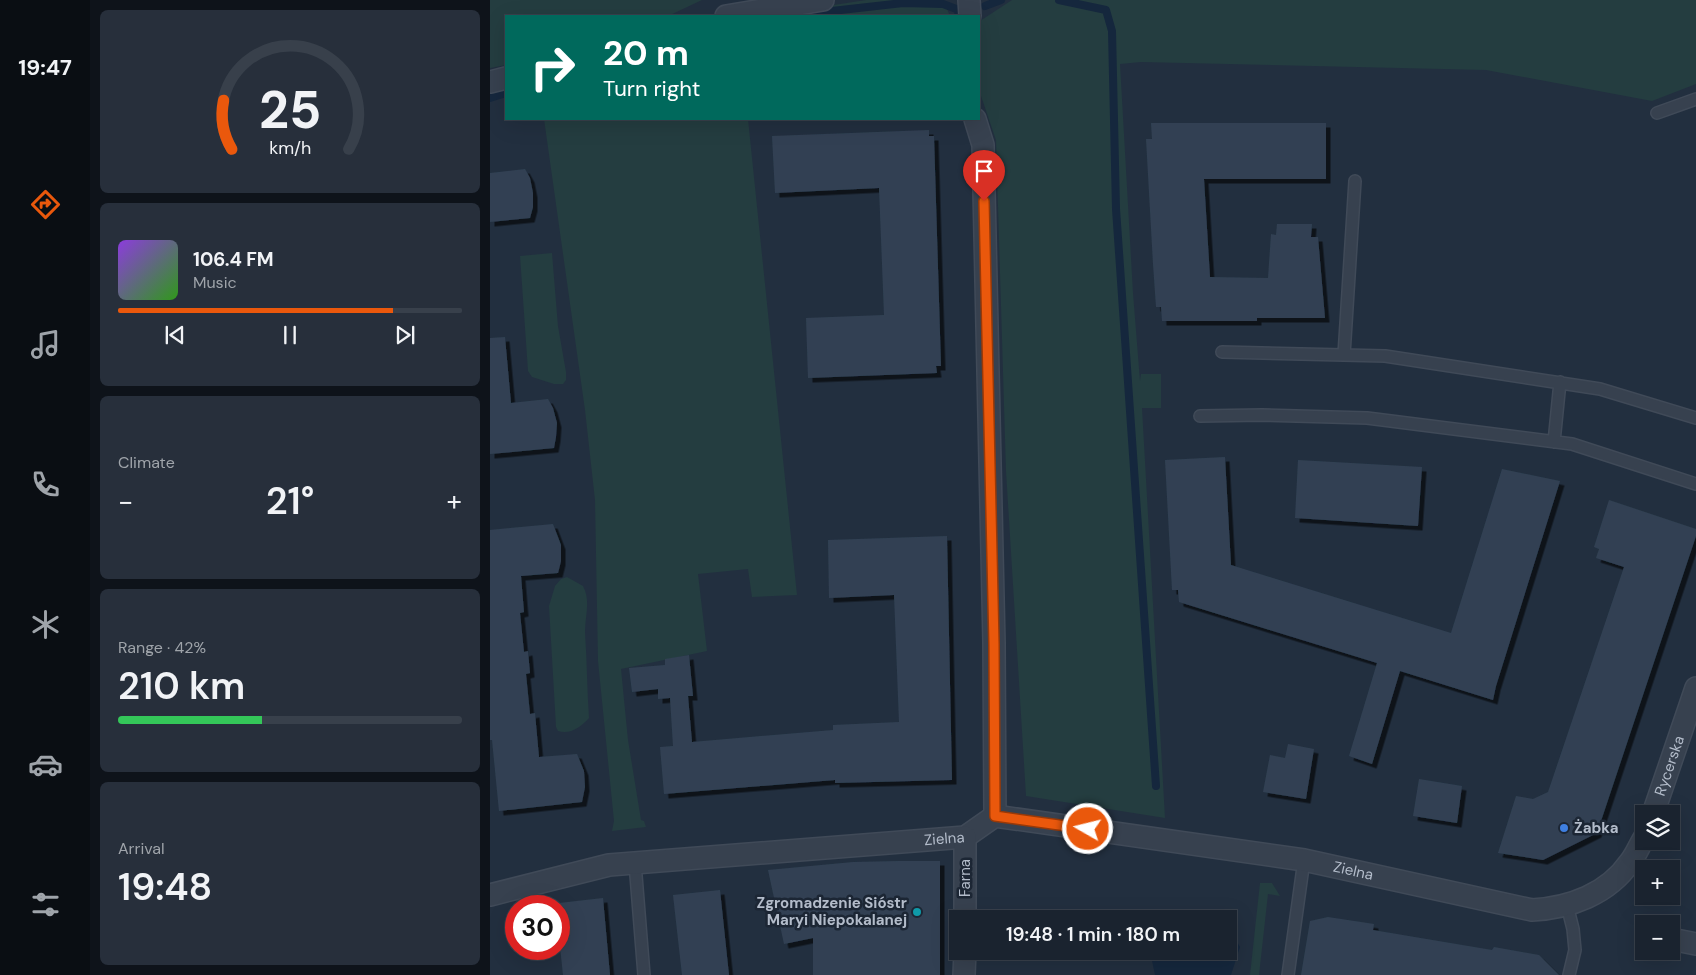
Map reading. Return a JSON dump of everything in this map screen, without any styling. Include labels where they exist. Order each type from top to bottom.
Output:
[{"type":"street","points":[[732,15],[823,0]]},
{"type":"street","points":[[969,0],[970,15]]},
{"type":"street","points":[[490,82],[505,78]]},
{"type":"street","points":[[975,120],[983,145],[994,644],[995,816]]},
{"type":"street","name":"Rycerska","points":[[1656,805],[1696,688]]},
{"type":"street","name":"Zielna","points":[[490,895],[609,865],[965,837],[995,816],[1304,860],[1532,910],[1567,906]]},
{"type":"street","name":"Farna","points":[[965,837],[965,910]]},
{"type":"street","points":[[1567,906],[1589,897],[1607,886],[1630,863],[1637,850]]},
{"type":"street","points":[[1680,941],[1696,944]]},
{"type":"street","points":[[964,960],[964,975]]},
{"type":"lane","points":[[1657,113],[1696,99]]},
{"type":"lane","points":[[1344,355],[1355,181]]},
{"type":"lane","points":[[1222,352],[1385,356],[1600,388],[1696,418]]},
{"type":"lane","points":[[1554,442],[1560,382]]},
{"type":"lane","points":[[1200,416],[1262,415],[1367,418],[1572,444],[1696,484]]},
{"type":"lane","points":[[1288,975],[1304,860]]},
{"type":"lane","points":[[635,863],[644,975]]},
{"type":"lane","points":[[1567,906],[1573,929],[1575,950],[1569,975]]},
{"type":"green space","points":[[490,0],[702,0],[670,15],[505,15],[505,65],[490,68]]},
{"type":"green space","points":[[866,0],[933,0],[944,2],[950,15],[769,15]]},
{"type":"green space","points":[[1012,0],[1696,0],[1696,84],[1652,101],[1486,70],[1141,62],[1120,64],[1140,381],[1141,374],[1161,374],[1161,408],[1142,408],[1165,818],[1026,796],[1006,471],[996,140],[980,93],[980,21]]},
{"type":"green space","points":[[544,120],[748,120],[797,595],[752,597],[748,569],[698,574],[707,651],[621,669],[628,740],[641,820],[644,821],[646,827],[612,831],[614,821],[598,661],[595,500],[585,410]]},
{"type":"green space","points":[[552,253],[558,326],[566,372],[566,380],[563,384],[554,384],[532,377],[528,371],[520,256]]},
{"type":"green space","points":[[567,577],[583,586],[587,597],[585,632],[589,718],[575,729],[562,732],[558,731],[556,727],[549,606],[555,586],[561,579]]},
{"type":"green space","points":[[1260,883],[1272,883],[1280,896],[1268,894],[1259,975],[1250,975]]},
{"type":"water","points":[[1237,942],[1240,947],[1237,956]]},
{"type":"water","points":[[1152,960],[1236,960],[1231,975],[1155,975]]},
{"type":"building","points":[[1151,123],[1326,123],[1326,179],[1204,179],[1210,277],[1268,278],[1271,234],[1276,235],[1277,224],[1312,224],[1311,237],[1318,237],[1325,318],[1257,318],[1257,321],[1162,321],[1161,307],[1156,307],[1146,139],[1152,139]]},
{"type":"building","points":[[929,130],[929,136],[934,136],[941,366],[936,366],[937,373],[808,378],[806,318],[884,315],[879,188],[775,193],[772,136]]},
{"type":"building","points":[[525,169],[530,178],[533,193],[533,207],[530,218],[490,222],[490,173]]},
{"type":"building","points":[[505,337],[511,403],[548,399],[553,408],[557,423],[554,448],[490,454],[490,338]]},
{"type":"building","points":[[1225,457],[1231,565],[1451,633],[1502,469],[1560,481],[1493,700],[1400,671],[1372,764],[1349,756],[1377,663],[1179,602],[1178,590],[1172,590],[1165,460]]},
{"type":"building","points":[[1298,460],[1422,467],[1418,526],[1295,518]]},
{"type":"building","points":[[1609,500],[1696,529],[1696,536],[1597,833],[1543,860],[1498,853],[1516,796],[1533,799],[1548,792],[1624,567],[1596,558],[1599,549],[1594,547]]},
{"type":"building","points":[[553,524],[561,545],[561,561],[558,573],[521,576],[524,612],[520,613],[524,652],[528,651],[530,673],[526,674],[530,714],[535,713],[539,757],[577,754],[584,771],[585,787],[582,802],[499,811],[492,740],[490,740],[490,530]]},
{"type":"building","points":[[947,536],[952,780],[835,783],[835,780],[664,794],[660,747],[673,746],[670,698],[658,699],[658,689],[632,692],[629,668],[665,665],[665,659],[689,655],[693,696],[688,696],[692,742],[833,730],[833,725],[899,722],[894,595],[829,598],[828,540]]},
{"type":"building","points":[[1288,744],[1314,749],[1306,799],[1263,792],[1270,755],[1285,758]]},
{"type":"building","points":[[1419,779],[1462,786],[1457,823],[1413,816]]},
{"type":"building","points":[[940,861],[940,975],[813,975],[813,938],[784,944],[768,870],[853,862]]},
{"type":"building","points":[[720,890],[729,975],[682,975],[673,895]]},
{"type":"building","points":[[603,898],[610,975],[563,975],[561,960],[570,960],[570,902]]},
{"type":"building","points":[[1328,917],[1374,924],[1373,930],[1492,950],[1494,947],[1539,955],[1559,975],[1301,975],[1310,921]]},
{"type":"waterway","points":[[985,6],[1001,0]]},
{"type":"waterway","points":[[1059,0],[1106,10],[1112,31],[1116,209],[1156,786]]},
{"type":"waterway","points":[[807,15],[903,3],[943,4],[959,10],[958,15]]},
{"type":"waterway","points":[[490,98],[505,93]]},
{"type":"place","name":"Żabka","points":[[1564,828]]},
{"type":"place","name":"Zgromadzenie Sióstr Maryi Niepokalanej","points":[[917,912]]},
{"type":"route","points":[[984,201],[994,644],[995,816],[1088,829]]}]
